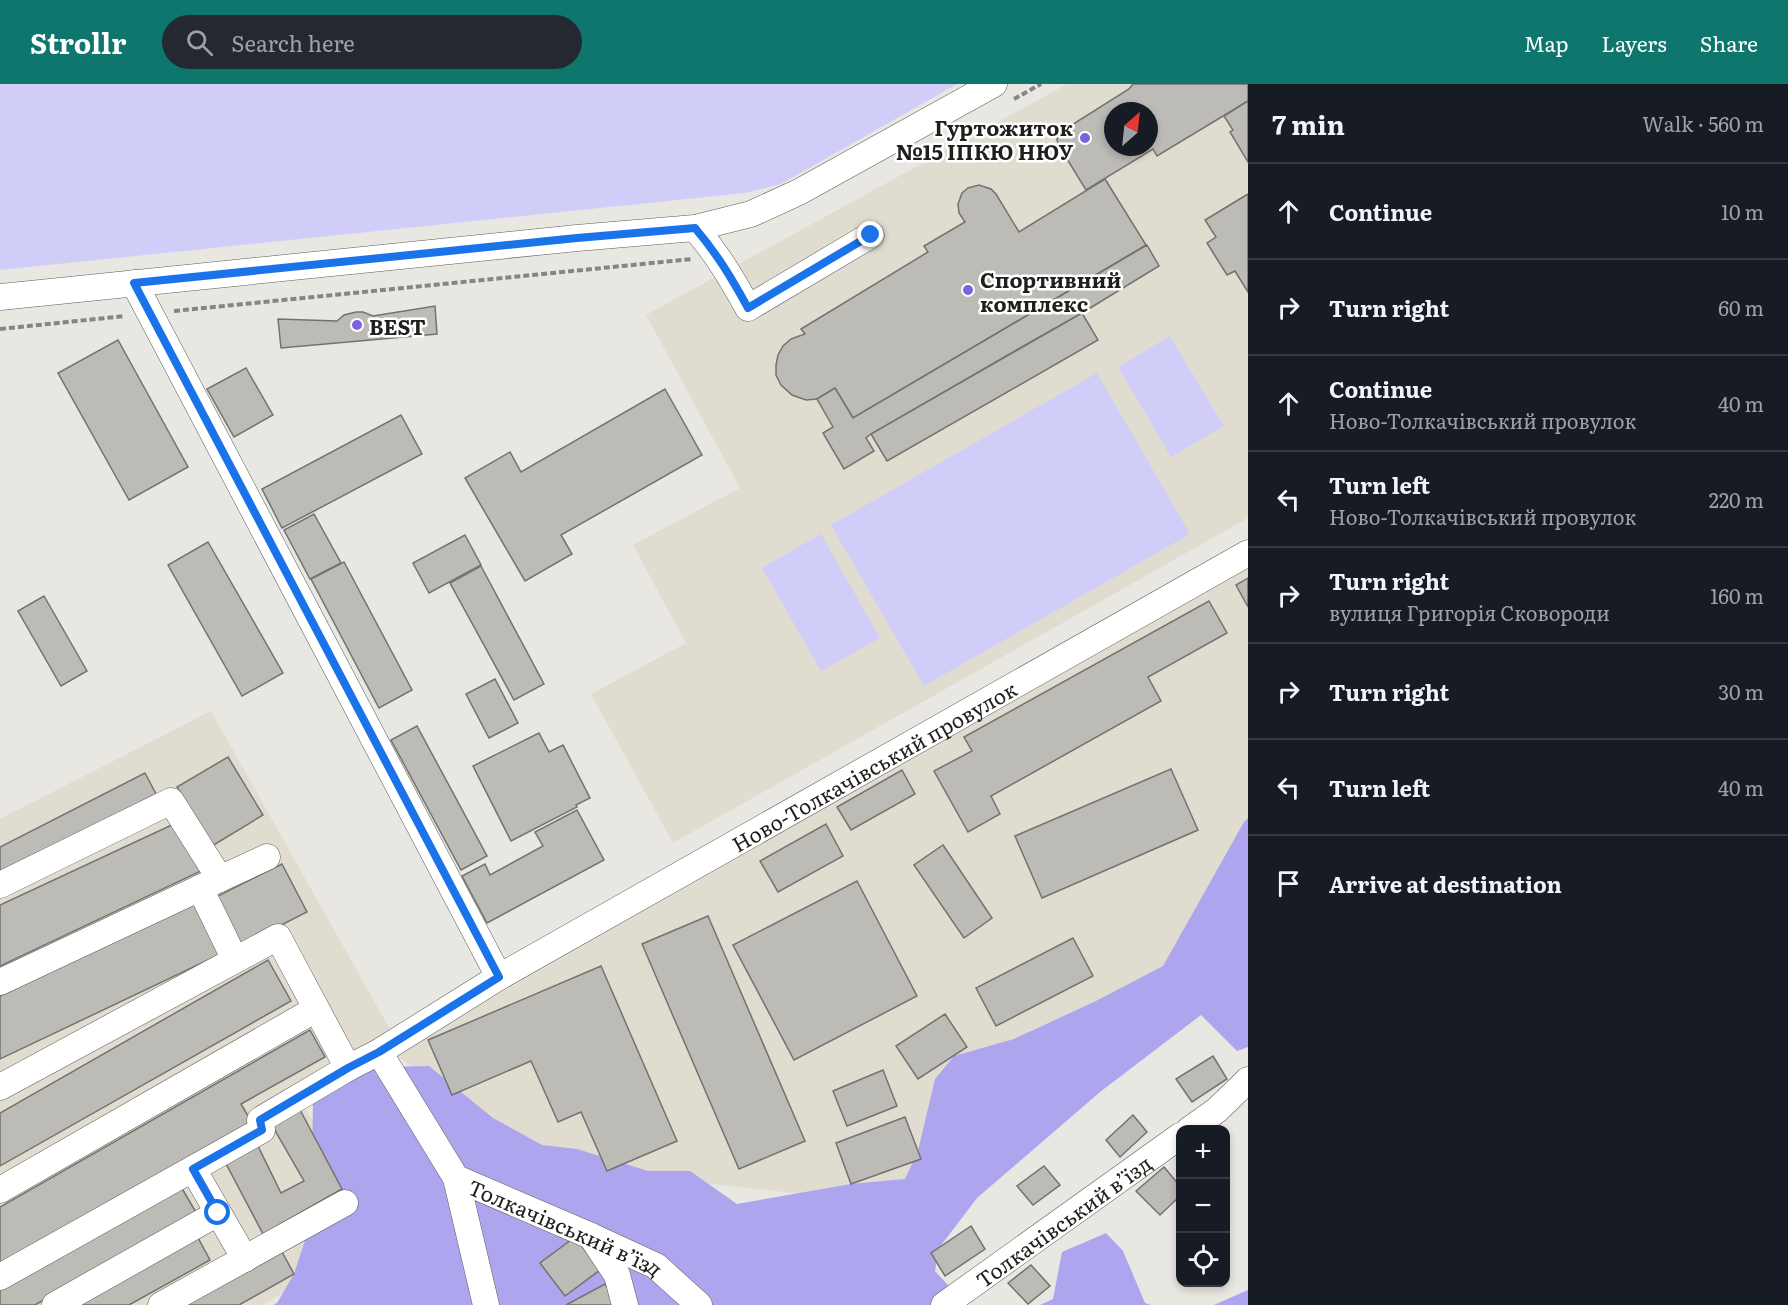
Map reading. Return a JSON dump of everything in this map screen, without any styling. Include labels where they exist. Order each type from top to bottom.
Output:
[{"type":"street","points":[[0,297],[695,228],[751,214],[799,192],[994,84]]},
{"type":"street","points":[[695,228],[729,272],[748,308],[871,235]]},
{"type":"street","points":[[134,283],[499,977]]},
{"type":"street","name":"Ново-Толкачівський провулок","points":[[193,1169],[262,1130],[260,1120],[379,1052],[499,977],[1248,554]]},
{"type":"street","points":[[0,885],[171,801],[210,883],[235,960]]},
{"type":"street","points":[[0,982],[267,857]]},
{"type":"street","points":[[0,1087],[278,937],[348,1068]]},
{"type":"street","points":[[0,1190],[316,1009]]},
{"type":"street","name":"Толкачівський в’їзд","points":[[379,1052],[456,1178],[486,1305]]},
{"type":"street","points":[[1196,1125],[1217,1110],[1248,1080]]},
{"type":"street","name":"Толкачівський в’їзд","points":[[944,1305],[1176,1139]]},
{"type":"street","points":[[0,1277],[193,1169],[245,1259]]},
{"type":"street","name":"Толкачівський в’їзд","points":[[456,1178],[656,1266],[699,1305]]},
{"type":"street","points":[[161,1305],[345,1203]]},
{"type":"street","points":[[56,1305],[218,1213]]},
{"type":"street","points":[[591,1236],[617,1275],[625,1305]]},
{"type":"shaded area","points":[[0,84],[957,84],[781,184],[745,193],[0,270]]},
{"type":"shaded area","points":[[1067,84],[1248,84],[1248,518],[673,843],[591,694],[686,643],[633,545],[740,488],[646,315]]},
{"type":"shaded area","points":[[1170,336],[1224,426],[1171,457],[1118,367]]},
{"type":"shaded area","points":[[1097,373],[1190,534],[924,686],[831,525]]},
{"type":"shaded area","points":[[821,534],[880,638],[821,671],[762,568]]},
{"type":"shaded area","points":[[1248,566],[1248,907],[890,1204],[554,1166],[394,1054]]},
{"type":"shaded area","points":[[211,711],[392,1033],[293,1088],[382,1237],[262,1305],[0,1305],[0,819]]},
{"type":"shaded area","points":[[1248,818],[1248,1047],[1237,1051],[1201,1015],[1100,1092],[977,1198],[939,1248],[935,1271],[966,1305],[273,1305],[277,1303],[294,1274],[311,1222],[313,1100],[348,1068],[429,1066],[493,1118],[542,1145],[577,1149],[648,1171],[690,1171],[737,1204],[851,1184],[905,1179],[918,1151],[935,1079],[954,1056],[1014,1039],[1096,1001],[1163,966]]},
{"type":"shaded area","points":[[1106,1233],[1123,1251],[1145,1303],[1151,1305],[1040,1305],[1053,1299],[1062,1252]]},
{"type":"shaded area","points":[[1248,1290],[1248,1305],[1214,1305]]},
{"type":"building","name":"Гуртожиток №15 ІПКЮ НЮУ","points":[[1133,84],[1248,84],[1248,101],[1158,155],[1158,102],[1108,102]]},
{"type":"building","points":[[1248,101],[1248,162],[1230,132],[1233,130],[1224,116]]},
{"type":"building","name":"Гуртожиток №15 ІПКЮ НЮУ","points":[[1104,105],[1104,156],[1142,156],[1086,190],[1059,146],[1057,140],[1059,133]]},
{"type":"building","name":"Спортивний комплекс","points":[[1105,179],[1146,245],[853,418],[835,388],[817,399],[806,400],[792,395],[781,385],[776,375],[776,365],[783,346],[791,339],[805,334],[801,329],[928,252],[924,246],[965,222],[959,213],[958,204],[962,193],[968,188],[979,185],[991,189],[1019,232]]},
{"type":"building","points":[[1248,194],[1248,292],[1235,271],[1227,275],[1207,243],[1216,237],[1205,220]]},
{"type":"building","points":[[1147,245],[1159,266],[871,434],[866,438],[874,451],[844,469],[823,433],[833,427],[817,399],[835,388],[853,418]]},
{"type":"building","points":[[435,306],[437,334],[281,348],[278,319],[337,321],[344,315],[356,312],[373,316]]},
{"type":"building","points":[[1082,313],[1098,340],[887,461],[871,434]]},
{"type":"building","points":[[118,340],[188,467],[129,500],[58,373]]},
{"type":"building","points":[[246,368],[273,415],[234,437],[207,389]]},
{"type":"building","points":[[665,389],[702,455],[561,535],[572,554],[525,581],[465,478],[510,452],[521,472]]},
{"type":"building","points":[[401,415],[422,454],[282,528],[262,489]]},
{"type":"building","points":[[314,514],[341,563],[310,579],[284,530]]},
{"type":"building","points":[[465,535],[481,565],[429,593],[413,563]]},
{"type":"building","points":[[208,542],[283,673],[242,696],[168,565]]},
{"type":"building","points":[[344,562],[412,690],[379,708],[311,579]]},
{"type":"building","points":[[481,566],[544,684],[514,700],[450,583]]},
{"type":"building","points":[[1248,578],[1248,607],[1236,585]]},
{"type":"building","points":[[44,596],[87,671],[61,686],[18,611]]},
{"type":"building","points":[[1209,601],[1227,633],[1148,677],[1161,701],[991,796],[1000,814],[968,832],[934,771],[972,751],[964,737]]},
{"type":"building","points":[[495,679],[518,723],[489,738],[466,694]]},
{"type":"building","points":[[417,726],[487,856],[461,870],[391,740]]},
{"type":"building","points":[[539,733],[549,752],[563,745],[590,798],[511,841],[473,766]]},
{"type":"building","points":[[228,757],[263,815],[212,846],[177,787]]},
{"type":"building","points":[[1171,769],[1198,830],[1042,898],[1015,836]]},
{"type":"building","points":[[902,770],[915,794],[851,830],[837,807]]},
{"type":"building","points":[[145,773],[156,794],[0,874],[0,847]]},
{"type":"building","points":[[577,810],[604,860],[487,923],[462,876],[485,864],[490,875],[543,846],[535,832]]},
{"type":"building","points":[[178,822],[201,871],[0,966],[0,905]]},
{"type":"building","points":[[826,824],[843,856],[778,892],[760,861]]},
{"type":"building","points":[[943,845],[992,918],[964,938],[914,865]]},
{"type":"building","points":[[282,864],[307,912],[238,947],[214,898]]},
{"type":"building","points":[[857,881],[917,996],[794,1060],[733,945]]},
{"type":"building","points":[[198,902],[223,953],[0,1059],[0,996]]},
{"type":"building","points":[[708,916],[805,1141],[739,1169],[642,944]]},
{"type":"building","points":[[1073,938],[1093,976],[996,1026],[976,988]]},
{"type":"building","points":[[268,960],[291,1001],[0,1166],[0,1113]]},
{"type":"building","points":[[601,966],[677,1141],[607,1171],[581,1112],[558,1122],[531,1061],[452,1095],[428,1040]]},
{"type":"building","points":[[945,1014],[967,1047],[918,1079],[896,1046]]},
{"type":"building","points":[[310,1030],[325,1057],[241,1104],[254,1126],[0,1269],[0,1207]]},
{"type":"building","points":[[1213,1056],[1227,1079],[1192,1102],[1176,1079]]},
{"type":"building","points":[[883,1070],[897,1106],[847,1126],[833,1091]]},
{"type":"building","points":[[298,1106],[342,1189],[263,1234],[222,1156],[255,1140],[281,1193],[304,1181],[269,1120]]},
{"type":"building","points":[[1133,1115],[1147,1132],[1120,1157],[1106,1140]]},
{"type":"building","points":[[905,1117],[921,1159],[851,1184],[836,1143]]},
{"type":"building","points":[[1044,1166],[1060,1185],[1033,1205],[1017,1186]]},
{"type":"building","points":[[1164,1167],[1176,1181],[1176,1200],[1160,1215],[1136,1191]]},
{"type":"building","points":[[180,1185],[197,1214],[35,1305],[0,1305],[0,1287]]},
{"type":"building","points":[[971,1226],[985,1249],[945,1276],[931,1253]]},
{"type":"building","points":[[197,1236],[210,1260],[129,1305],[74,1305]]},
{"type":"building","points":[[575,1237],[600,1270],[565,1296],[540,1263]]},
{"type":"building","points":[[281,1250],[294,1274],[239,1305],[182,1305]]},
{"type":"building","points":[[1031,1265],[1050,1286],[1028,1304],[1008,1283]]},
{"type":"building","points":[[605,1284],[617,1305],[566,1305]]},
{"type":"place","name":"Гуртожиток №15 ІПКЮ НЮУ","points":[[1085,138]]},
{"type":"place","name":"Спортивний комплекс","points":[[968,290]]},
{"type":"place","name":"BEST","points":[[357,325]]},
{"type":"route","points":[[218,1213],[193,1169],[262,1130],[260,1120],[379,1052],[499,977],[134,283],[695,228],[729,272],[748,308],[871,235]]}]
